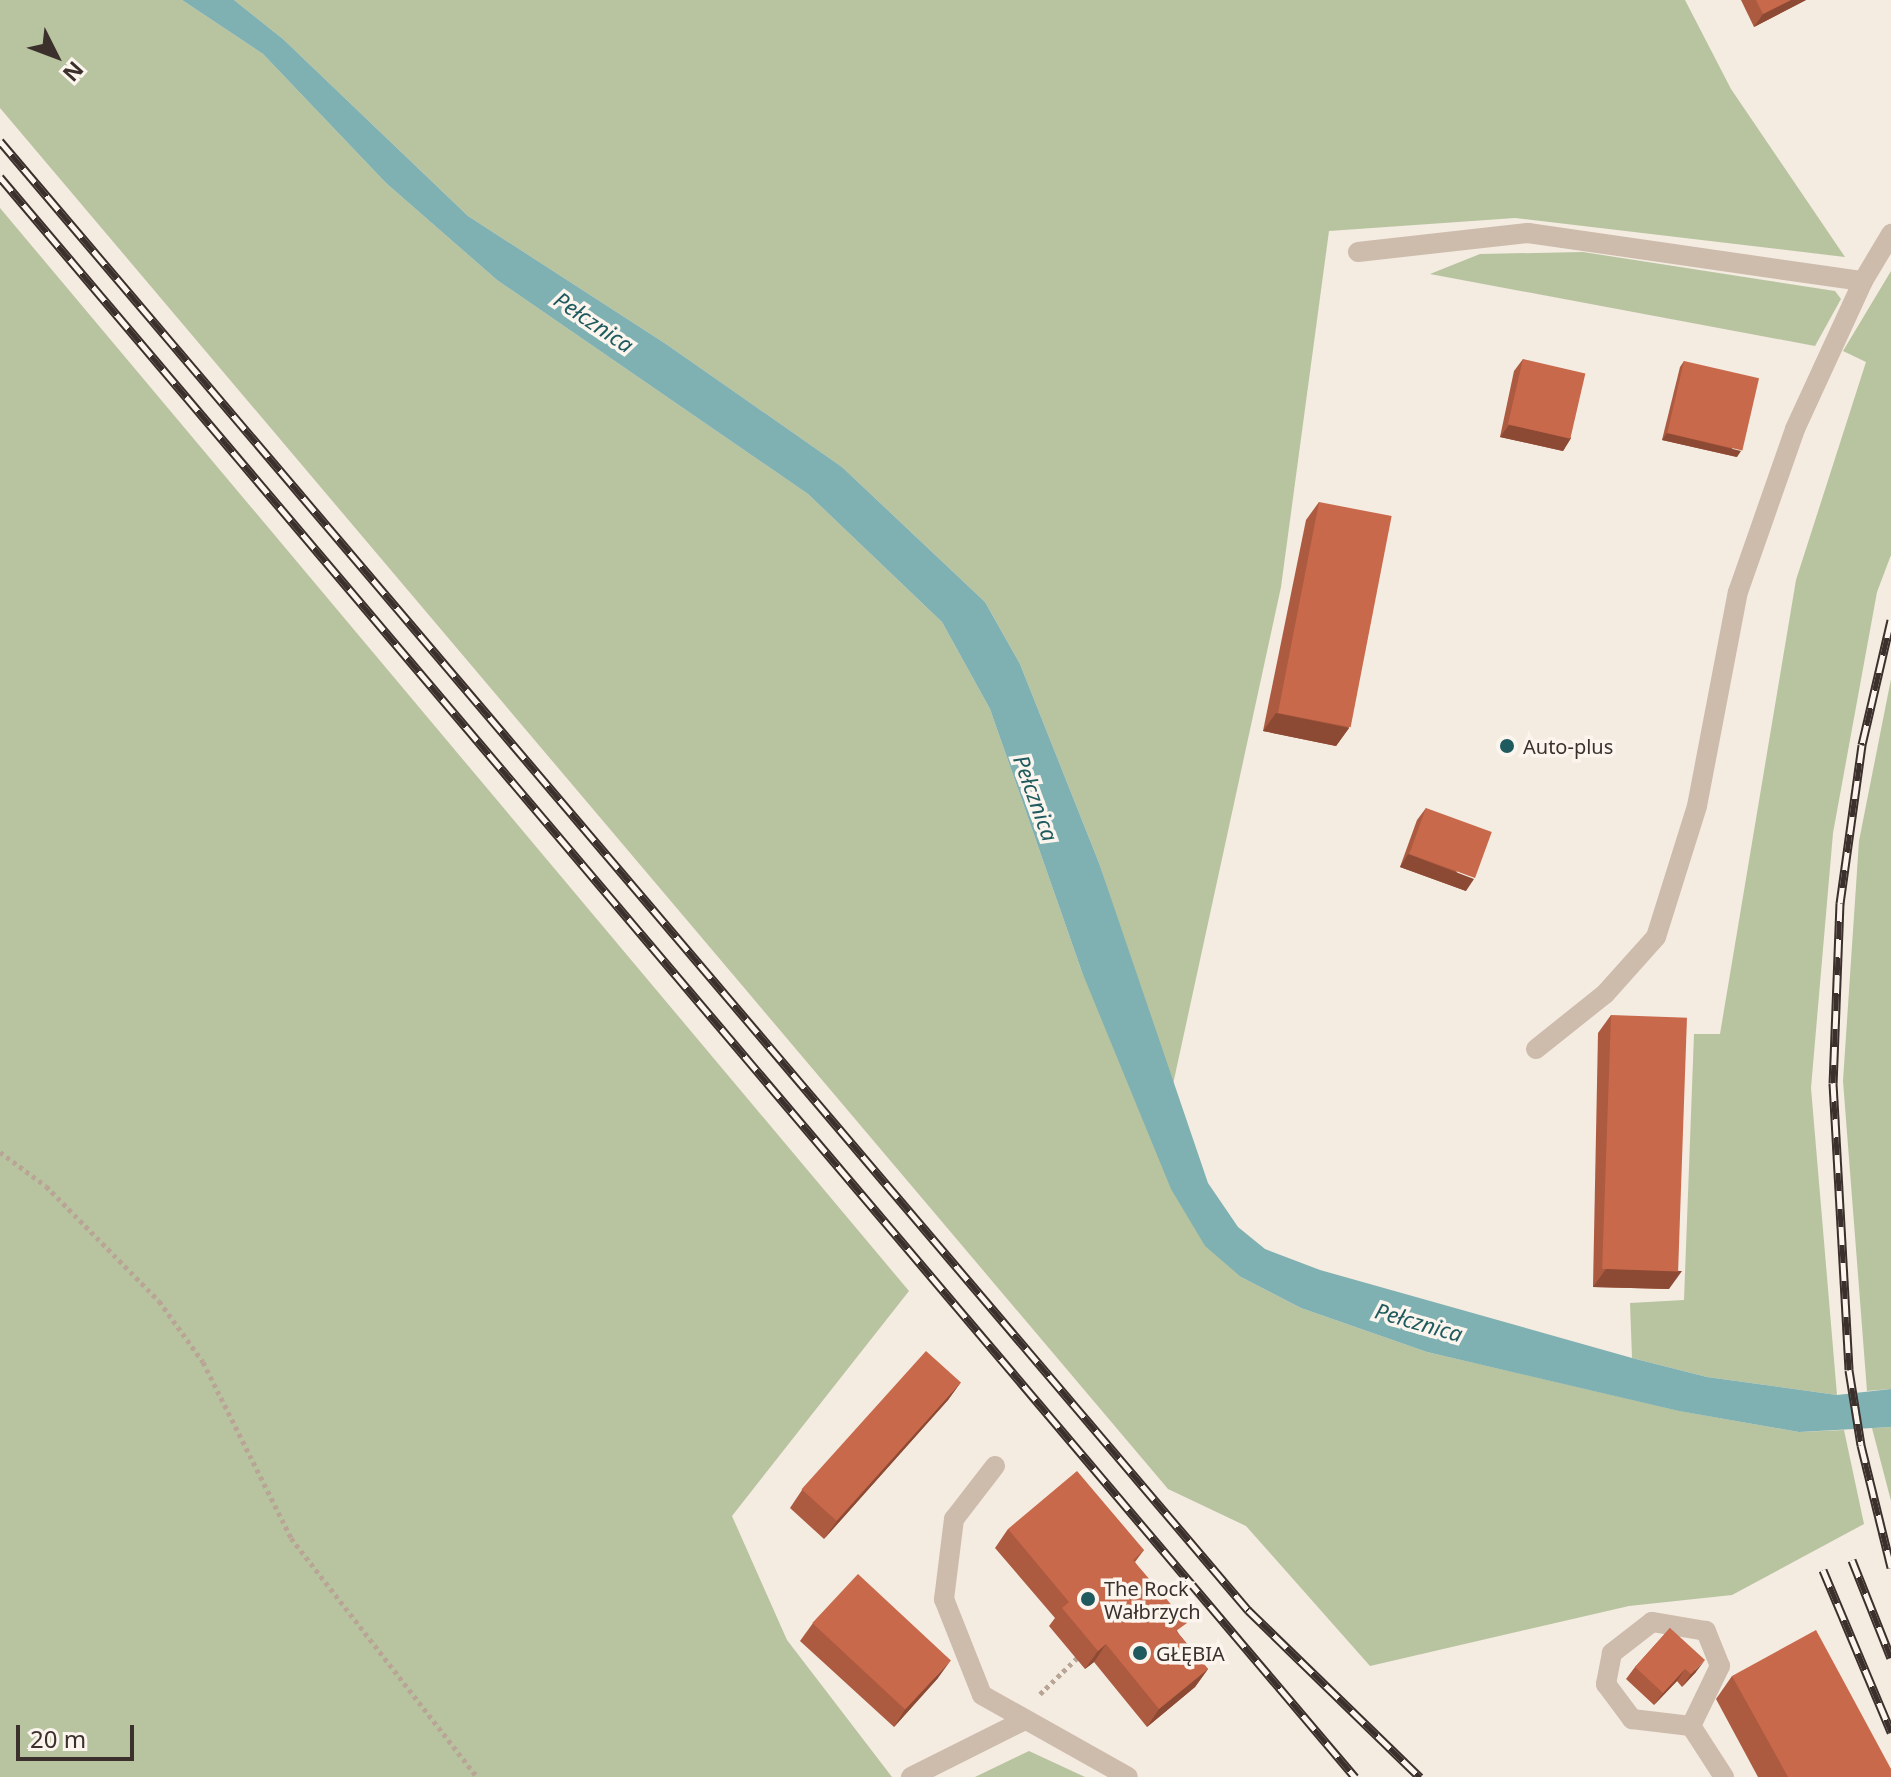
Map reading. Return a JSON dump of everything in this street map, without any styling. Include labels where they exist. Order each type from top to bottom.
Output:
[{"type":"lane","points":[[1358,252],[1528,233],[1863,281]]},
{"type":"lane","points":[[1536,1049],[1605,994],[1656,937],[1697,806],[1738,592],[1795,429],[1863,281],[1891,234]]},
{"type":"lane","points":[[995,1466],[954,1519],[944,1599],[982,1695],[1023,1721],[1128,1777]]},
{"type":"lane","points":[[1652,1622],[1706,1631],[1720,1666],[1691,1726],[1632,1719],[1606,1684],[1612,1653],[1652,1622]]},
{"type":"lane","points":[[911,1777],[1023,1721]]},
{"type":"lane","points":[[1691,1726],[1724,1777]]},
{"type":"path","points":[[0,1152],[46,1186],[159,1301],[203,1362],[291,1538],[477,1777]]},
{"type":"path","points":[[1034,1700],[1077,1658]]},
{"type":"green space","points":[[0,0],[182,0],[263,54],[386,183],[497,280],[808,494],[942,622],[990,709],[1082,972],[1241,1277],[1301,1308],[1427,1352],[1680,1411],[1799,1432],[1844,1430],[1864,1524],[1732,1595],[1629,1606],[1370,1666],[1246,1526],[1168,1489],[0,108]]},
{"type":"green space","points":[[234,0],[1685,0],[1731,89],[1845,257],[1515,218],[1329,231],[1281,587],[1172,1089],[1099,863],[1020,664],[985,602],[842,467],[666,344],[468,216],[283,39]]},
{"type":"green space","points":[[0,208],[909,1291],[732,1516],[787,1640],[892,1777],[0,1777]]},
{"type":"green space","points":[[1583,252],[1835,291],[1841,299],[1815,346],[1430,274],[1480,254]]},
{"type":"green space","points":[[1891,271],[1891,555],[1877,592],[1833,833],[1811,1088],[1837,1395],[1707,1377],[1632,1358],[1630,1303],[1684,1300],[1694,1034],[1720,1034],[1796,580],[1866,362],[1843,351]]},
{"type":"green space","points":[[1891,679],[1891,1389],[1867,1391],[1843,1081],[1859,841]]},
{"type":"green space","points":[[1891,1427],[1891,1501],[1872,1428]]},
{"type":"green space","points":[[1029,1751],[1085,1777],[975,1777]]},
{"type":"water","name":"Pełcznica","points":[[182,0],[234,0],[283,39],[468,216],[666,344],[842,467],[985,602],[1020,664],[1099,863],[1208,1183],[1238,1227],[1265,1249],[1320,1270],[1707,1377],[1837,1395],[1891,1389],[1891,1427],[1799,1432],[1679,1411],[1427,1352],[1301,1308],[1241,1277],[1205,1246],[1171,1189],[1082,972],[990,709],[942,622],[808,494],[497,280],[386,183],[263,54]]},
{"type":"building","points":[[1756,0],[1791,0],[1763,14]]},
{"type":"building","points":[[1523,359],[1585,373],[1570,439],[1508,424]]},
{"type":"building","points":[[1684,361],[1759,378],[1742,450],[1667,433]]},
{"type":"building","points":[[1319,502],[1392,516],[1351,727],[1278,713]]},
{"type":"building","points":[[1426,808],[1492,832],[1475,878],[1409,854]]},
{"type":"building","points":[[1611,1015],[1687,1018],[1678,1271],[1602,1269]]},
{"type":"building","points":[[926,1351],[961,1382],[836,1521],[802,1489]]},
{"type":"building","name":"The Rock Wałbrzych","points":[[1077,1471],[1144,1550],[1133,1560],[1187,1623],[1176,1631],[1208,1669],[1159,1709],[1106,1644],[1098,1651],[1062,1608],[1069,1602],[1008,1529]]},
{"type":"building","points":[[858,1574],[951,1661],[905,1710],[812,1623]]},
{"type":"building","points":[[1670,1628],[1705,1660],[1691,1674],[1685,1669],[1663,1693],[1635,1667]]},
{"type":"building","points":[[1816,1630],[1891,1769],[1891,1777],[1788,1777],[1732,1676]]},
{"type":"railway","points":[[0,141],[1248,1610],[1420,1777]]},
{"type":"railway","points":[[0,177],[1355,1777]]},
{"type":"railway","points":[[1891,620],[1862,745],[1840,903],[1833,1083],[1849,1370],[1861,1445],[1891,1567]]},
{"type":"railway","points":[[1852,1560],[1891,1658]]},
{"type":"railway","points":[[1823,1570],[1891,1732]]},
{"type":"place","name":"Auto-plus","points":[[1507,746]]},
{"type":"place","name":"The Rock Wałbrzych","points":[[1088,1599]]},
{"type":"place","name":"GŁĘBIA","points":[[1140,1653]]}]
